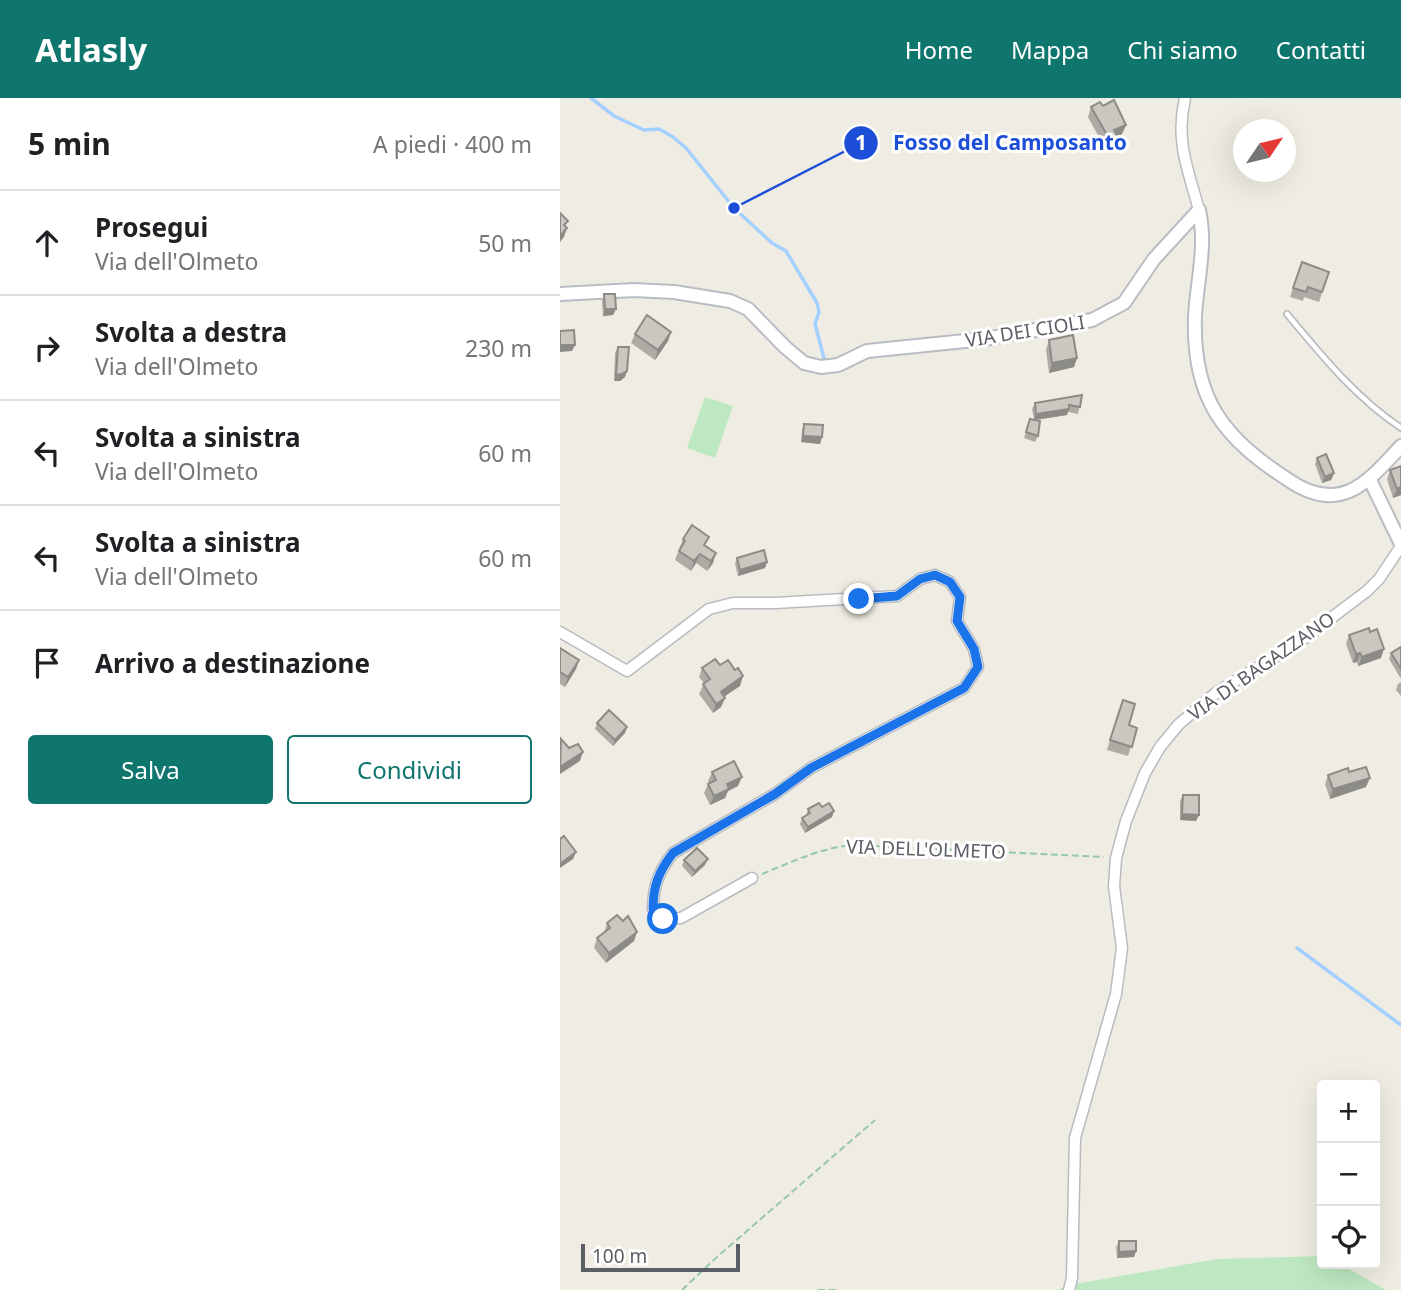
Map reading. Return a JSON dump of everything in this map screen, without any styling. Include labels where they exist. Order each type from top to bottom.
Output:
[{"type":"street","points":[[1185,98],[1180,120],[1181,143],[1202,225],[1202,256],[1195,317],[1198,369],[1214,414],[1244,449],[1295,485],[1317,494],[1335,496],[1350,492],[1370,480],[1401,446]]},
{"type":"street","name":"VIA DEI CIOLI","points":[[560,294],[634,290],[674,292],[730,301],[748,309],[785,348],[804,363],[821,367],[838,365],[867,351],[985,340],[1092,320],[1124,303],[1154,259],[1199,210]]},
{"type":"street","points":[[1370,480],[1401,545]]},
{"type":"street","name":"VIA DI BAGAZZANO","points":[[1069,1290],[1072,1278],[1074,1138],[1116,994],[1122,948],[1114,886],[1116,858],[1126,821],[1145,773],[1160,747],[1179,724],[1217,692],[1298,643],[1367,591],[1379,579],[1401,545]]},
{"type":"street","points":[[560,632],[627,671],[709,609],[733,603],[897,596],[920,579],[935,575],[950,582],[960,597],[957,621],[974,649],[978,667],[964,688],[811,768],[775,794],[673,853],[661,869],[653,891],[653,909],[663,919],[681,918],[752,878]]},
{"type":"lane","points":[[1287,314],[1332,369],[1374,410],[1401,428]]},
{"type":"path","name":"VIA DELL'OLMETO","points":[[752,878],[806,855],[852,845],[1116,858]]},
{"type":"path","points":[[682,1290],[875,1120]]},
{"type":"path","points":[[818,1290],[836,1290]]},
{"type":"green space","points":[[705,397],[733,406],[715,458],[687,448]]},
{"type":"green space","points":[[1317,1256],[1317,1269],[1349,1269],[1386,1290],[1057,1290],[1075,1284],[1217,1259]]},
{"type":"building","points":[[1114,100],[1126,125],[1114,130],[1118,137],[1111,142],[1091,107],[1100,102],[1103,106]]},
{"type":"building","points":[[560,213],[568,221],[564,225],[567,228],[560,236]]},
{"type":"building","points":[[1302,262],[1329,272],[1322,292],[1308,287],[1306,292],[1293,288]]},
{"type":"building","points":[[604,294],[615,294],[616,309],[605,309]]},
{"type":"building","points":[[647,315],[671,332],[658,350],[635,334]]},
{"type":"building","points":[[574,330],[575,345],[560,345],[560,331]]},
{"type":"building","points":[[1073,335],[1077,358],[1052,363],[1049,340]]},
{"type":"building","points":[[618,347],[629,347],[627,371],[616,375]]},
{"type":"building","points":[[1082,395],[1080,407],[1069,405],[1069,409],[1036,414],[1035,403]]},
{"type":"building","points":[[1030,419],[1040,421],[1038,436],[1026,432]]},
{"type":"building","points":[[804,424],[823,425],[822,437],[803,436]]},
{"type":"building","points":[[1326,454],[1334,473],[1325,477],[1317,458]]},
{"type":"building","points":[[1401,466],[1401,487],[1397,489],[1390,470]]},
{"type":"building","points":[[692,525],[709,537],[704,545],[716,553],[711,561],[700,554],[694,561],[679,551]]},
{"type":"building","points":[[764,550],[767,562],[740,570],[737,558]]},
{"type":"building","points":[[1369,628],[1370,632],[1377,629],[1384,649],[1362,657],[1360,653],[1356,654],[1349,635]]},
{"type":"building","points":[[1401,647],[1401,669],[1391,653]]},
{"type":"building","points":[[560,648],[579,660],[568,677],[560,672]]},
{"type":"building","points":[[715,659],[720,665],[728,660],[743,676],[721,692],[725,698],[716,704],[703,684],[710,679],[702,668]]},
{"type":"building","points":[[1123,700],[1135,704],[1129,725],[1137,728],[1132,747],[1110,740]]},
{"type":"building","points":[[609,710],[627,727],[615,740],[597,723]]},
{"type":"building","points":[[561,739],[569,748],[578,744],[583,752],[560,767]]},
{"type":"building","points":[[734,761],[742,777],[727,784],[729,789],[714,796],[708,784],[716,780],[712,772]]},
{"type":"building","points":[[1366,767],[1370,778],[1333,789],[1328,775],[1348,768],[1349,772]]},
{"type":"building","points":[[1183,795],[1199,795],[1199,815],[1182,814]]},
{"type":"building","points":[[819,803],[822,807],[829,803],[834,811],[808,827],[802,818],[810,813],[808,809]]},
{"type":"building","points":[[564,836],[576,852],[560,864],[560,839]]},
{"type":"building","points":[[697,848],[708,859],[695,871],[684,860]]},
{"type":"building","points":[[617,915],[623,921],[628,916],[637,932],[609,953],[597,938],[610,928],[607,923]]},
{"type":"building","points":[[1119,1241],[1136,1241],[1136,1251],[1119,1252]]},
{"type":"waterway","points":[[591,98],[614,116],[644,130],[659,129],[673,137],[686,148],[734,208],[772,243],[786,251],[817,303],[819,312],[815,324],[825,362]]},
{"type":"waterway","points":[[1297,948],[1401,1025]]},
{"type":"place","name":"Fosso del Camposanto","points":[[734,208]]},
{"type":"route","points":[[663,919],[653,909],[653,891],[661,869],[673,853],[775,794],[811,768],[964,688],[978,667],[974,649],[957,621],[960,597],[950,582],[935,575],[920,579],[897,596],[859,599]]}]
